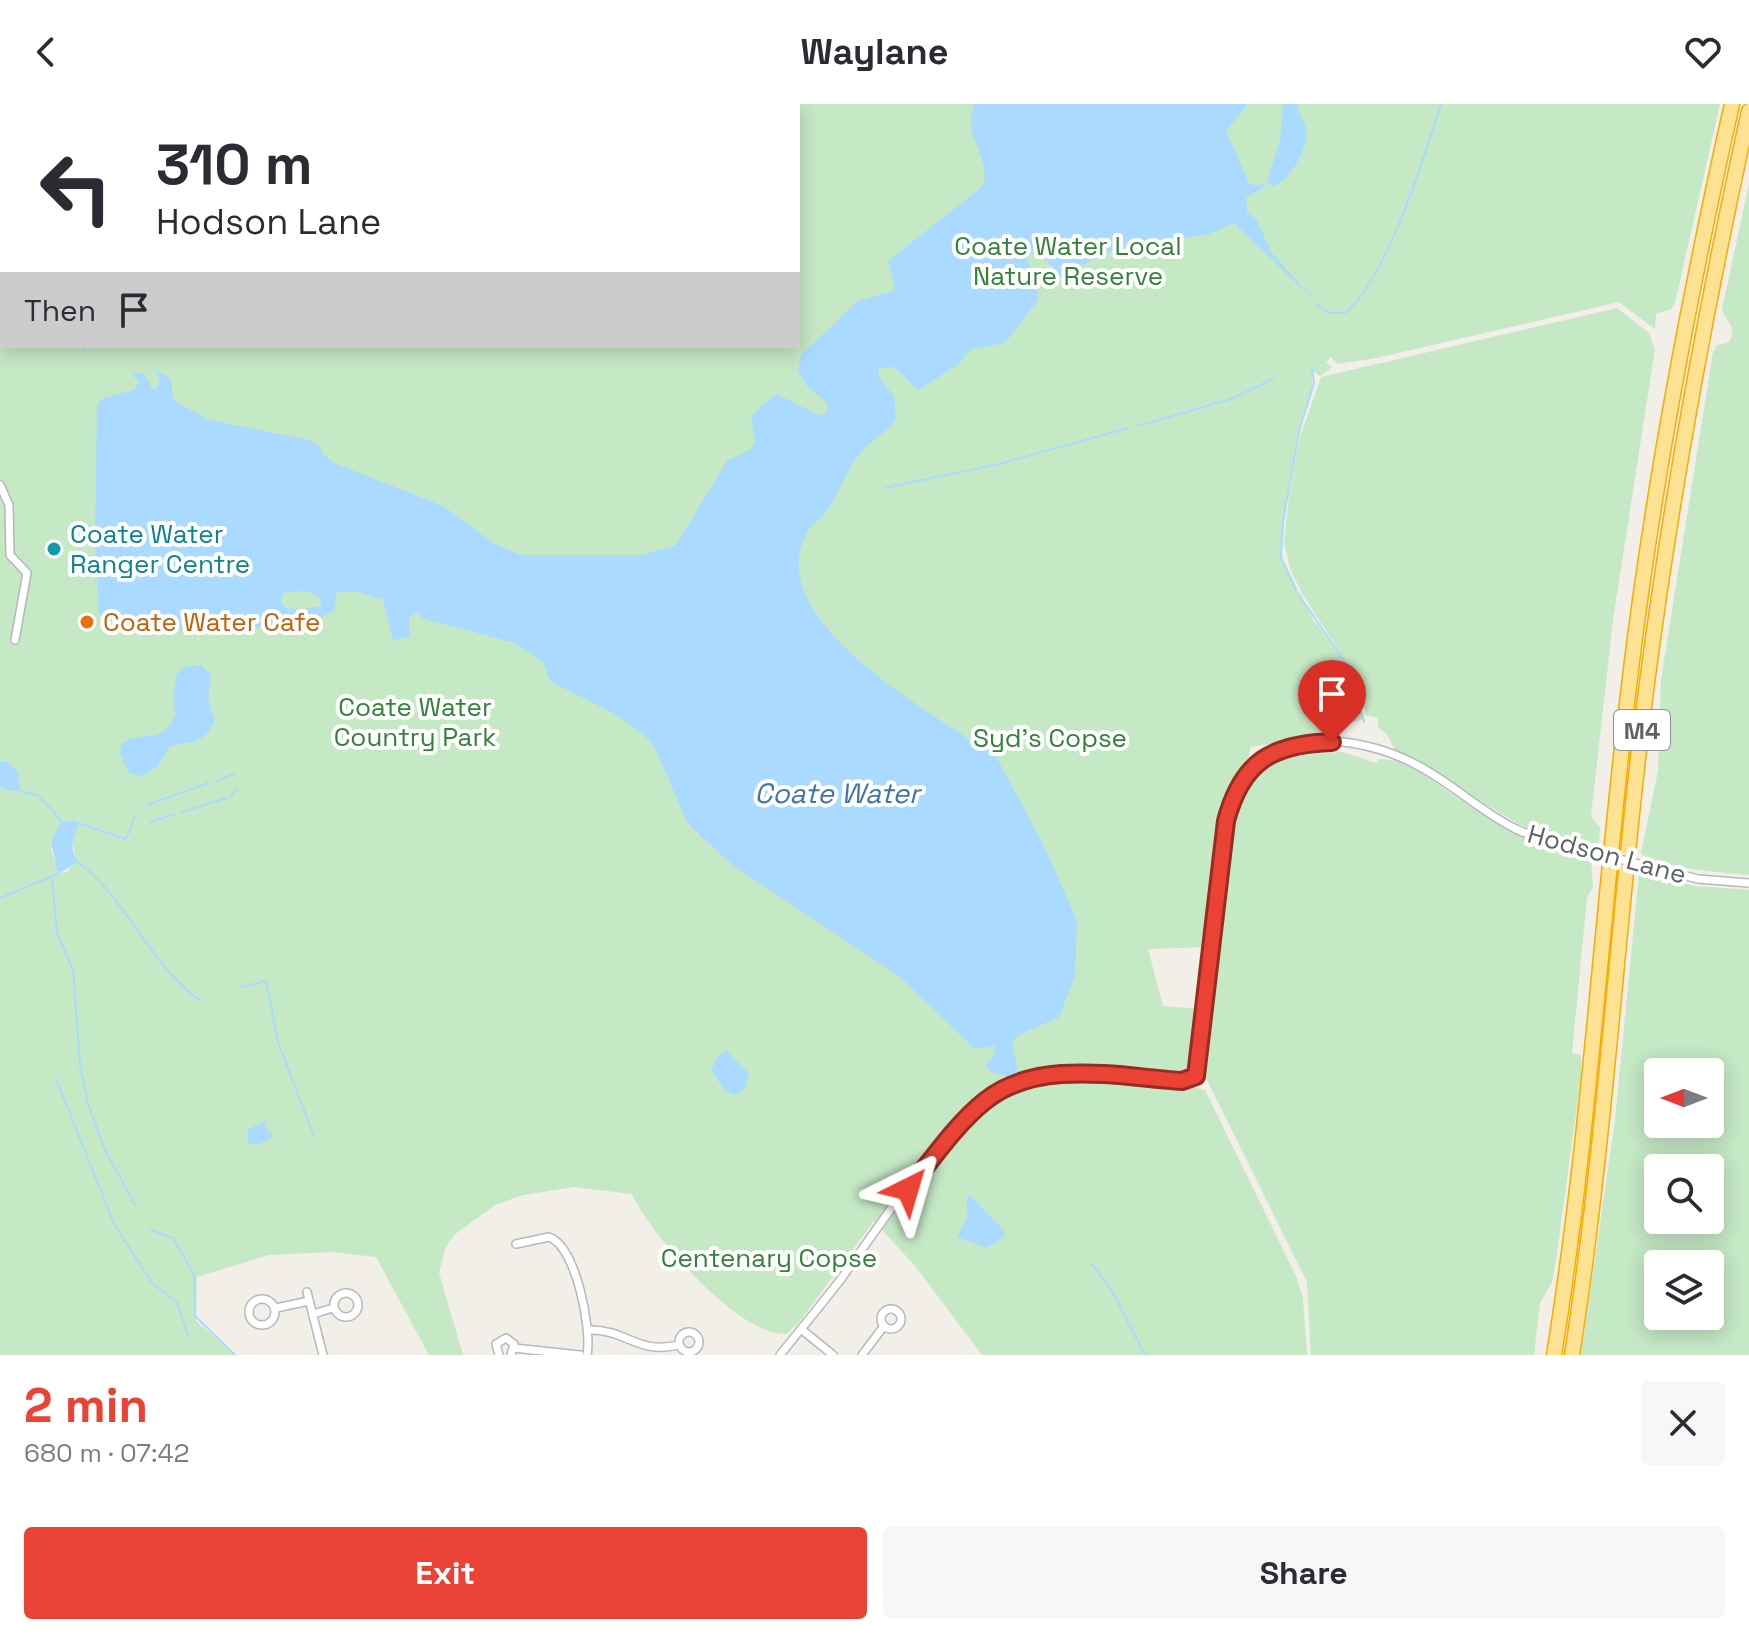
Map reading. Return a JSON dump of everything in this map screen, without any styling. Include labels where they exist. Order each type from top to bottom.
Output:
[{"type":"highway","name":"M4","points":[[1554,1355],[1586,1133],[1618,778],[1642,582],[1692,290],[1732,104]]},
{"type":"highway","name":"M4","points":[[1572,1355],[1602,1138],[1636,781],[1661,585],[1697,362],[1749,111]]},
{"type":"street","points":[[0,485],[9,505],[10,555],[27,573],[15,640]]},
{"type":"street","name":"Hodson Lane","points":[[801,1329],[911,1186],[967,1119],[995,1094],[1032,1079],[1062,1075],[1182,1081],[1196,1076],[1231,804],[1245,774],[1267,755],[1321,742],[1373,747],[1416,764],[1516,829],[1698,879],[1749,883]]},
{"type":"street","points":[[516,1244],[549,1237],[561,1245],[587,1313],[587,1355]]},
{"type":"street","points":[[525,1241],[528,1250]]},
{"type":"street","points":[[276,1308],[308,1297],[323,1355]]},
{"type":"street","points":[[313,1314],[333,1308]]},
{"type":"street","points":[[862,1355],[884,1326]]},
{"type":"street","points":[[780,1355],[801,1329],[833,1355]]},
{"type":"street","points":[[589,1330],[610,1332],[648,1350],[678,1345]]},
{"type":"street","points":[[499,1355],[496,1347],[500,1340],[509,1339],[513,1352],[580,1355]]},
{"type":"green space","points":[[800,104],[1720,104],[1675,303],[1671,309],[1656,314],[1655,329],[1619,302],[1376,358],[1337,364],[1331,357],[1326,363],[1332,367],[1320,376],[1313,371],[1312,392],[1300,428],[1288,488],[1281,557],[1312,618],[1349,668],[1363,719],[1286,742],[1250,747],[1247,763],[1227,801],[1220,825],[1207,947],[1148,949],[1163,1006],[1198,1009],[1202,1016],[1195,1067],[1189,1074],[1191,1087],[1205,1090],[1296,1276],[1303,1298],[1307,1355],[982,1355],[915,1266],[874,1221],[800,1321],[787,1334],[767,1331],[722,1302],[699,1280],[657,1234],[632,1194],[574,1187],[523,1195],[495,1205],[454,1235],[445,1249],[439,1273],[463,1355],[429,1355],[376,1257],[332,1252],[269,1255],[197,1277],[196,1321],[235,1355],[0,1355],[0,786],[4,790],[8,762],[0,762],[0,348],[800,348]],"holes":[[[68,821],[76,860],[67,872],[58,873],[51,848]]]},
{"type":"green space","points":[[1749,184],[1749,875],[1675,866],[1641,853],[1658,771],[1661,680],[1713,352],[1717,345],[1728,343],[1732,334],[1722,310]]},
{"type":"green space","points":[[1617,308],[1649,333],[1655,349],[1613,620],[1591,816],[1600,828],[1599,843],[1571,843],[1529,830],[1396,752],[1387,734],[1378,727],[1378,718],[1366,715],[1355,676],[1303,595],[1291,571],[1284,543],[1300,437],[1321,377]]},
{"type":"green space","points":[[1342,752],[1377,763],[1379,759],[1398,761],[1526,839],[1591,859],[1593,887],[1587,898],[1572,1053],[1581,1055],[1581,1077],[1556,1260],[1552,1282],[1540,1303],[1534,1355],[1311,1355],[1307,1282],[1206,1078],[1231,834],[1240,790],[1248,776],[1270,758]]},
{"type":"green space","points":[[1639,873],[1694,886],[1749,890],[1749,1355],[1581,1355],[1615,1120]]},
{"type":"water","name":"Coate Water","points":[[974,104],[1248,104],[1226,131],[1249,183],[1255,186],[1263,183],[1265,186],[1246,198],[1247,212],[1257,220],[1271,252],[1317,303],[1235,224],[1205,235],[1148,242],[1112,251],[1079,268],[1064,281],[1043,258],[1024,252],[1037,285],[1038,300],[1005,343],[971,349],[957,365],[918,390],[894,367],[879,368],[878,376],[894,396],[896,419],[861,452],[829,508],[810,528],[799,560],[805,592],[823,624],[851,654],[885,681],[976,744],[993,751],[1044,846],[1077,921],[1075,976],[1059,1017],[1019,1035],[1012,1042],[1018,1072],[1008,1076],[990,1072],[986,1063],[994,1057],[996,1046],[975,1049],[901,978],[735,867],[687,822],[655,748],[646,737],[617,715],[550,681],[543,662],[515,643],[424,619],[417,613],[409,617],[410,637],[393,640],[382,597],[378,599],[359,592],[337,592],[334,611],[317,619],[234,629],[137,627],[113,622],[99,614],[95,544],[97,405],[104,398],[134,390],[139,382],[133,376],[135,373],[145,374],[152,389],[156,390],[160,381],[155,370],[171,379],[173,400],[209,420],[308,440],[322,447],[322,453],[334,463],[443,506],[493,543],[521,555],[642,555],[676,545],[727,461],[751,449],[755,440],[751,416],[776,394],[821,416],[827,412],[827,403],[807,386],[798,372],[801,355],[858,301],[893,291],[895,288],[888,261],[982,187],[984,167],[971,128]],"holes":[[[307,591],[320,597],[321,606],[302,610],[286,608],[281,603],[281,596],[287,592]]]},
{"type":"water","points":[[1283,104],[1298,104],[1306,128],[1305,144],[1291,171],[1272,186],[1267,181],[1280,141]]},
{"type":"water","points":[[200,665],[211,675],[208,700],[215,720],[207,734],[197,740],[170,746],[157,767],[141,776],[128,772],[120,753],[121,744],[164,731],[176,714],[173,705],[176,675],[184,667]]},
{"type":"water","points":[[0,762],[8,762],[18,773],[20,791],[4,790],[0,786]]},
{"type":"water","points":[[75,820],[78,825],[73,848],[78,862],[58,874],[51,842],[60,823]]},
{"type":"water","points":[[727,1051],[749,1074],[745,1088],[735,1095],[725,1091],[711,1070],[718,1056]]},
{"type":"water","points":[[267,1121],[265,1128],[274,1136],[258,1145],[249,1144],[247,1130]]},
{"type":"water","points":[[969,1194],[1004,1231],[1004,1237],[987,1248],[957,1237],[968,1215],[966,1201]]},
{"type":"waterway","points":[[1316,304],[1330,313],[1345,313],[1375,273],[1402,216],[1441,104]]},
{"type":"waterway","points":[[1296,590],[1281,557],[1283,521],[1300,428],[1314,383],[1312,369]]},
{"type":"waterway","points":[[1138,426],[1231,399],[1273,379]]},
{"type":"waterway","points":[[884,488],[999,464],[1128,428]]},
{"type":"waterway","points":[[1299,595],[1349,668],[1364,722]]},
{"type":"waterway","points":[[216,781],[234,774]]},
{"type":"waterway","points":[[147,805],[208,783]]},
{"type":"waterway","points":[[231,797],[237,787]]},
{"type":"waterway","points":[[20,791],[39,796],[62,822]]},
{"type":"waterway","points":[[182,812],[226,798]]},
{"type":"waterway","points":[[78,823],[126,839],[136,814]]},
{"type":"waterway","points":[[150,822],[175,814]]},
{"type":"waterway","points":[[78,862],[111,895],[167,970],[201,1001]]},
{"type":"waterway","points":[[0,898],[58,874]]},
{"type":"waterway","points":[[52,879],[57,933],[73,969],[80,1065],[88,1103],[104,1148],[135,1205]]},
{"type":"waterway","points":[[242,987],[266,981],[278,1042],[314,1136]]},
{"type":"waterway","points":[[56,1079],[114,1224],[152,1283],[177,1302],[188,1336]]},
{"type":"waterway","points":[[151,1230],[173,1238],[194,1275],[195,1316],[235,1355]]},
{"type":"waterway","points":[[1092,1264],[1112,1291],[1145,1355]]},
{"type":"place","name":"Coate Water Ranger Centre","points":[[54,549]]},
{"type":"place","name":"Coate Water Cafe","points":[[87,622]]},
{"type":"route","points":[[908,1189],[976,1109],[1005,1088],[1032,1079],[1074,1074],[1182,1081],[1196,1076],[1226,821],[1235,792],[1252,766],[1267,755],[1309,743],[1332,742]]},
{"type":"park label","name":"Coate Water Local Nature Reserve","points":[[1068,261]]},
{"type":"park label","name":"Coate Water Country Park","points":[[415,722]]},
{"type":"park label","name":"Syd's Copse","points":[[1050,738]]},
{"type":"park label","name":"Centenary Copse","points":[[769,1258]]}]
